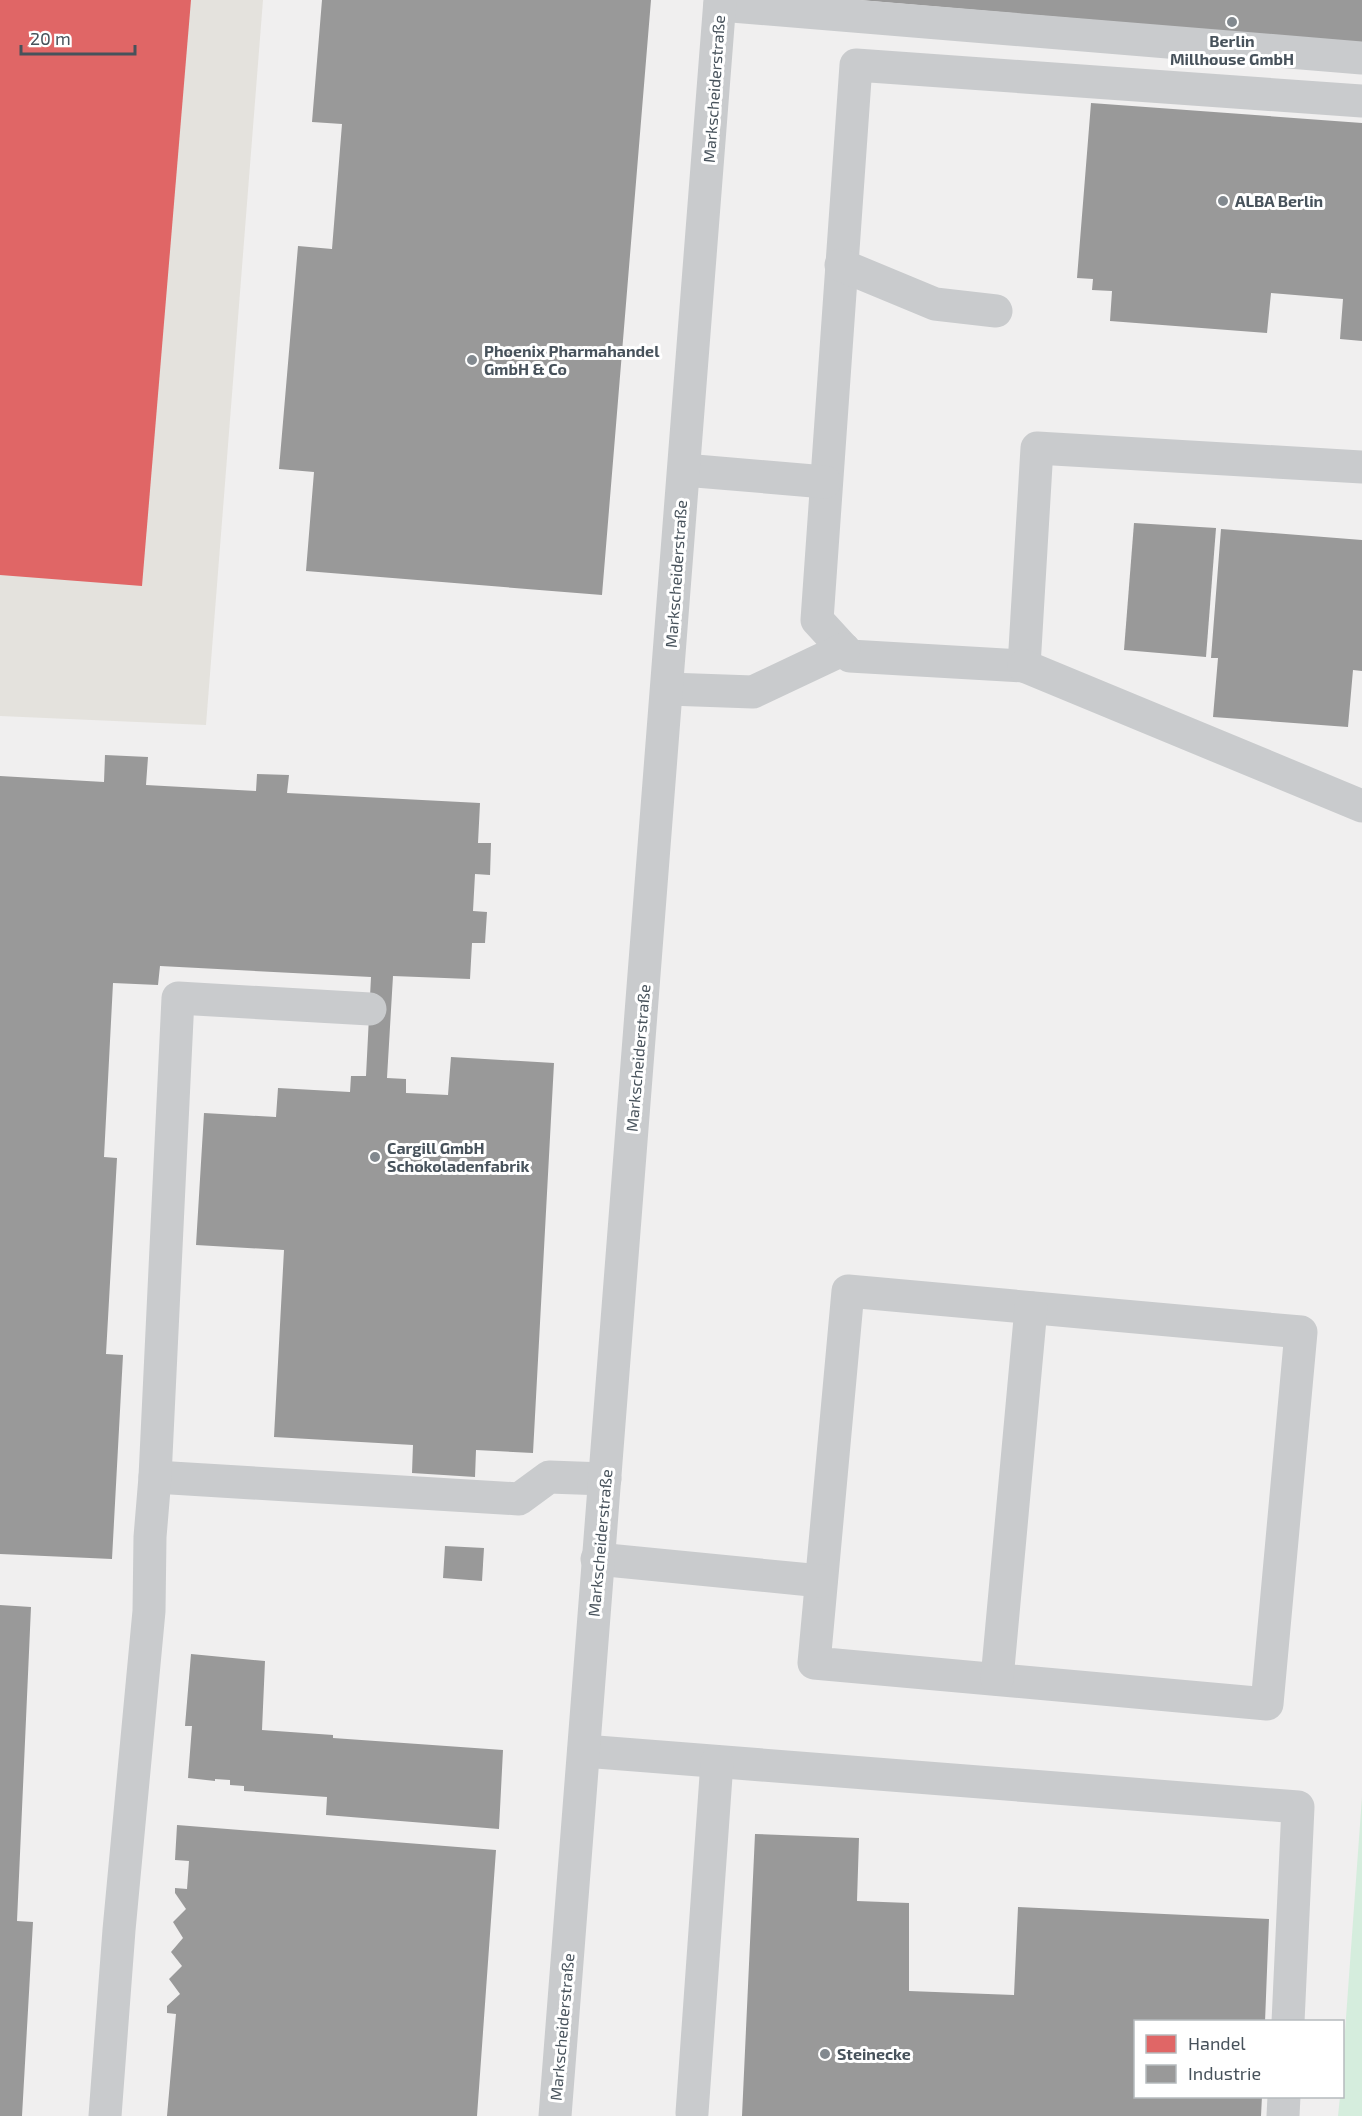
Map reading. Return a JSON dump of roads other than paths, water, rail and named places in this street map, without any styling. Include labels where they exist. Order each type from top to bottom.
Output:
[{"type":"street","points":[[720,3],[1362,58]]},
{"type":"street","name":"Markscheiderstraße","points":[[555,2116],[720,3]]},
{"type":"street","points":[[1362,101],[856,65],[817,620],[850,656],[1024,666],[1362,806]]},
{"type":"street","points":[[841,265],[935,304],[996,311]]},
{"type":"street","points":[[1024,666],[1037,448],[1362,467]]},
{"type":"street","points":[[684,470],[825,482]]},
{"type":"street","points":[[668,689],[753,692],[844,649]]},
{"type":"street","points":[[105,2116],[119,1930],[149,1611],[150,1537],[155,1477],[178,999],[370,1009]]},
{"type":"street","points":[[848,1291],[1301,1332],[1267,1704],[814,1663],[821,1581],[848,1291]]},
{"type":"street","points":[[997,1680],[1031,1308]]},
{"type":"street","points":[[155,1477],[519,1499],[549,1477],[605,1479]]},
{"type":"street","points":[[597,1559],[821,1581]]},
{"type":"street","points":[[584,1751],[1298,1807],[1288,2020]]},
{"type":"street","points":[[692,2113],[717,1762]]},
{"type":"street","points":[[1283,2116],[1284,2098]]},
{"type":"place","name":"Berlin Millhouse GmbH","points":[[1232,22]]},
{"type":"place","name":"ALBA Berlin","points":[[1223,201]]},
{"type":"place","name":"Phoenix Pharmahandel GmbH & Co","points":[[472,360]]},
{"type":"place","name":"Cargill GmbH Schokoladenfabrik","points":[[375,1157]]},
{"type":"place","name":"Steinecke","points":[[825,2054]]}]
